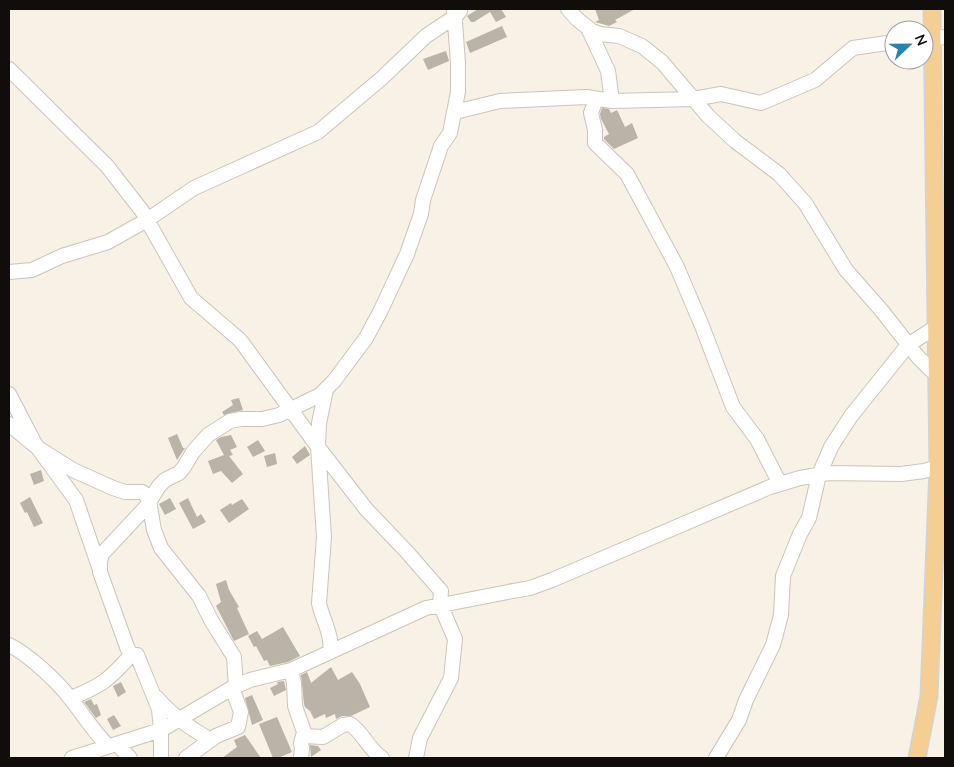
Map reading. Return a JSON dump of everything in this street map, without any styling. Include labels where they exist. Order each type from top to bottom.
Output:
[{"type":"main road","points":[[917,758],[929,696],[941,467],[934,38]]},
{"type":"street","points":[[568,9],[588,28],[600,34],[619,36],[642,46],[662,62],[708,116],[735,141],[779,174],[806,203],[842,265],[882,311],[918,357],[940,376]]},
{"type":"street","points":[[100,572],[102,554],[165,480],[184,467],[193,452],[208,435],[235,420],[262,419],[278,416],[320,395],[326,390],[366,338],[388,295],[413,238],[441,146],[450,133],[455,112],[458,80],[457,11]]},
{"type":"street","points":[[9,272],[32,270],[62,256],[108,242],[147,220],[194,188],[318,132],[457,11]]},
{"type":"street","points":[[588,28],[608,71],[612,101]]},
{"type":"street","points":[[455,112],[500,101],[586,97],[612,101],[693,99],[721,94],[761,103],[815,80],[853,48],[884,43]]},
{"type":"street","points":[[9,69],[108,166],[147,220],[190,298],[240,340],[366,509],[441,591],[440,604],[455,639],[451,678],[420,738],[416,758]]},
{"type":"street","points":[[596,99],[591,113],[595,130],[595,143],[627,174],[677,267],[702,326],[732,407],[757,440],[780,484]]},
{"type":"street","points":[[716,758],[739,720],[746,700],[773,645],[781,615],[783,576],[800,534],[809,518],[819,475],[831,447],[851,416],[908,345],[940,324]]},
{"type":"street","points":[[326,390],[319,423],[318,447],[324,536],[319,603],[331,640],[330,652]]},
{"type":"street","points":[[9,394],[38,448],[76,500],[131,655]]},
{"type":"street","points":[[9,424],[38,448],[73,470],[125,492],[142,492],[149,501],[154,530],[161,548],[198,596],[210,620],[234,656],[234,687],[241,712],[238,727],[216,736],[186,758]]},
{"type":"street","points":[[72,758],[161,730],[234,687],[250,680],[291,670],[416,612],[440,604],[508,592],[545,582],[761,490],[819,475],[838,473],[901,474],[941,467]]},
{"type":"street","points":[[9,645],[23,654],[61,687],[71,698],[93,731],[130,758]]},
{"type":"street","points":[[71,698],[102,684],[131,655],[137,655],[159,709],[161,758]]},
{"type":"street","points":[[291,670],[294,683],[295,706],[304,732],[301,743],[301,758]]},
{"type":"street","points":[[154,694],[179,720],[211,740]]},
{"type":"street","points":[[304,736],[323,738],[343,725],[350,724],[382,758]]},
{"type":"building","points":[[478,9],[501,9],[506,17],[496,22],[490,12],[471,22],[467,16]]},
{"type":"building","points":[[595,9],[635,9],[615,20],[617,22],[609,26],[595,22],[599,20]]},
{"type":"building","points":[[502,26],[507,37],[470,53],[466,42]]},
{"type":"building","points":[[446,51],[449,61],[428,70],[423,59]]},
{"type":"building","points":[[602,108],[609,109],[611,113],[617,110],[625,127],[632,123],[638,138],[614,149],[604,139],[609,134],[601,119]]},
{"type":"building","points":[[239,398],[243,410],[224,415],[222,412],[233,405],[231,400]]},
{"type":"building","points":[[177,434],[183,448],[185,448],[177,460],[168,438]]},
{"type":"building","points":[[231,435],[237,447],[230,450],[233,455],[229,456],[243,474],[232,483],[221,471],[213,474],[208,461],[224,455],[216,440]]},
{"type":"building","points":[[258,440],[265,451],[253,457],[247,447]]},
{"type":"building","points":[[305,446],[310,455],[297,464],[292,457]]},
{"type":"building","points":[[275,453],[277,464],[267,467],[264,456]]},
{"type":"building","points":[[41,470],[44,481],[34,485],[30,474]]},
{"type":"building","points":[[30,497],[43,523],[34,527],[27,512],[25,513],[20,503]]},
{"type":"building","points":[[170,498],[176,509],[165,515],[159,504]]},
{"type":"building","points":[[188,498],[197,517],[201,514],[206,522],[193,529],[179,503]]},
{"type":"building","points":[[242,499],[249,509],[229,523],[220,510]]},
{"type":"building","points":[[226,580],[249,634],[234,641],[216,606],[221,602],[216,584]]},
{"type":"building","points":[[283,627],[300,656],[288,662],[270,666],[267,660],[264,661],[248,636],[257,631],[262,639]]},
{"type":"building","points":[[331,667],[338,680],[352,672],[360,684],[370,707],[351,716],[342,716],[336,719],[335,714],[326,718],[325,714],[314,719],[304,704],[301,675],[307,672],[311,683]]},
{"type":"building","points":[[284,681],[286,690],[274,696],[270,688],[278,684],[277,682]]},
{"type":"building","points":[[121,682],[126,692],[118,697],[113,686]]},
{"type":"building","points":[[252,695],[263,720],[252,725],[245,698]]},
{"type":"building","points":[[91,699],[94,705],[97,704],[101,715],[96,718],[84,702]]},
{"type":"building","points":[[114,715],[121,726],[113,730],[107,719]]},
{"type":"building","points":[[277,717],[292,752],[278,758],[273,758],[259,724]]},
{"type":"building","points":[[245,735],[261,758],[222,758],[237,747],[234,740]]},
{"type":"building","points":[[310,745],[318,746],[321,750],[311,757]]}]
